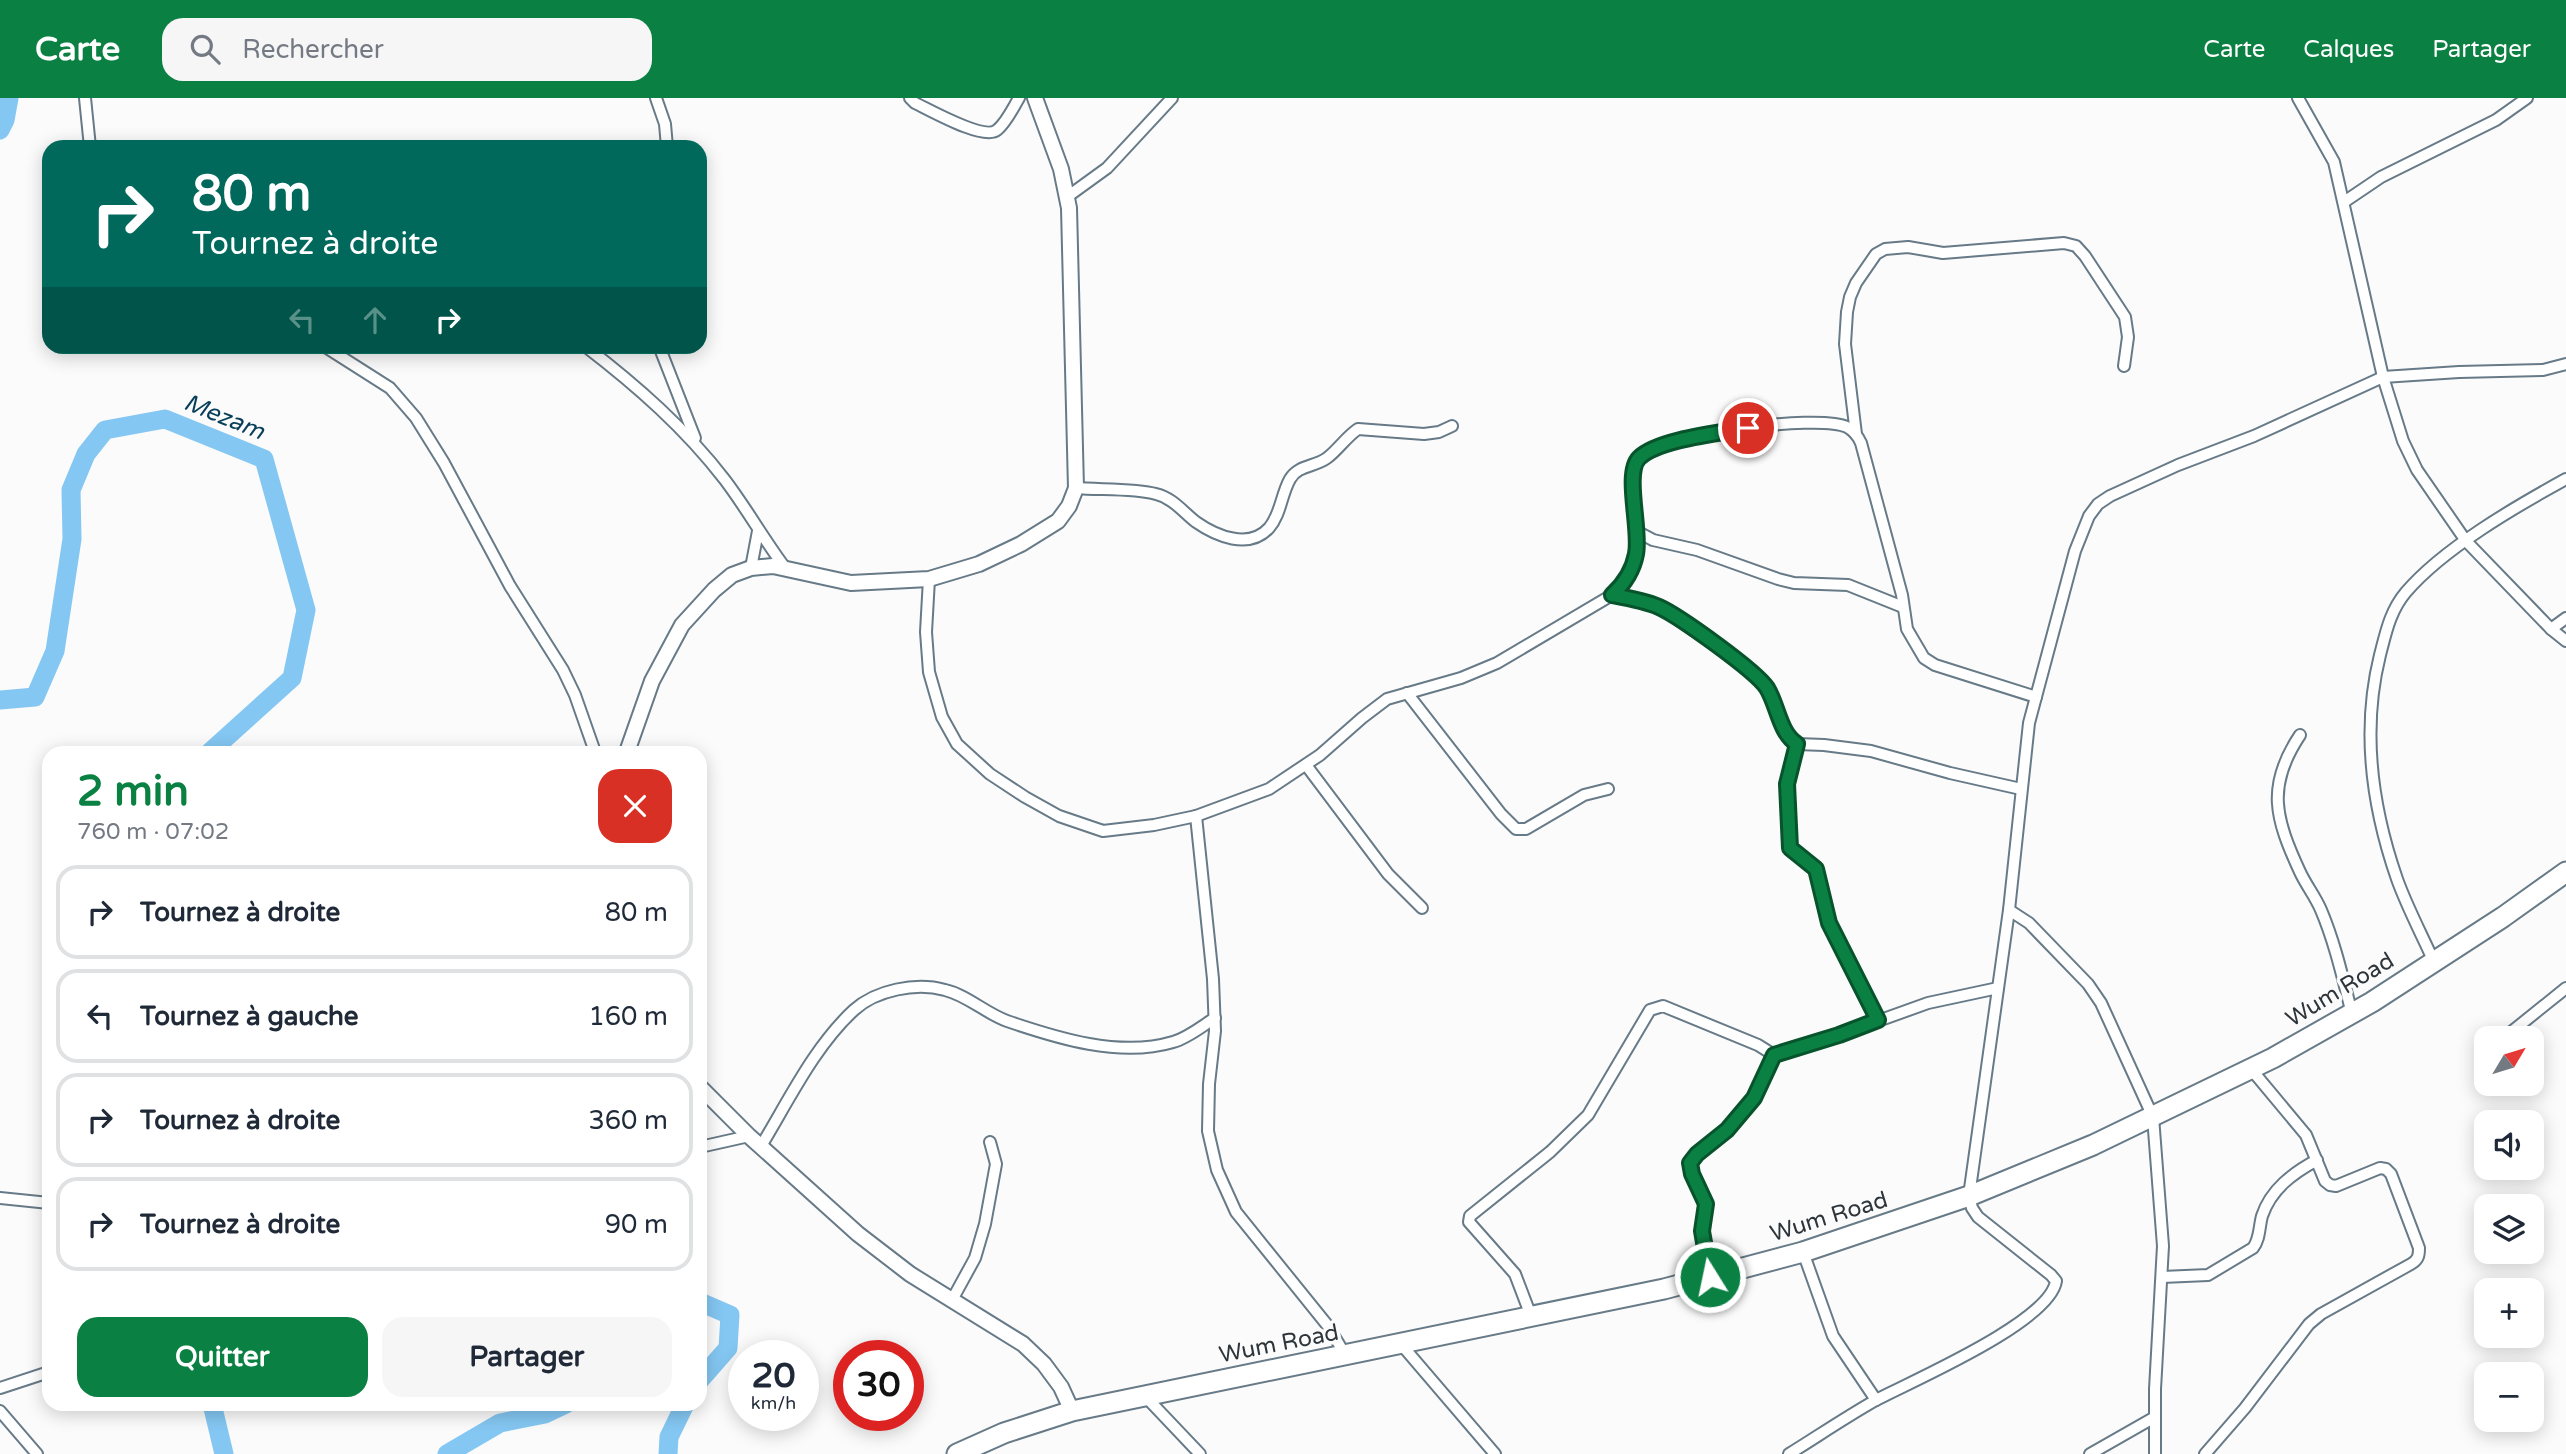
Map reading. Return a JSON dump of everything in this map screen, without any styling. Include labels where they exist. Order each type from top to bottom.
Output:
[{"type":"highway","name":"Wum Road","points":[[957,1454],[1004,1433],[1072,1411],[1664,1289],[1803,1252],[1969,1196],[2093,1145],[2251,1069],[2352,1014],[2566,872]]},
{"type":"street","points":[[85,98],[89,140]]},
{"type":"street","points":[[656,98],[665,124],[666,140]]},
{"type":"street","points":[[910,98],[958,124],[992,133],[999,129],[1019,98]]},
{"type":"street","points":[[629,746],[652,681],[682,625],[732,575],[751,568],[773,566],[851,583],[929,579],[979,564],[1021,544],[1058,521],[1069,506],[1076,488],[1067,197],[1058,158],[1035,98]]},
{"type":"street","points":[[1067,197],[1107,168],[1172,98]]},
{"type":"street","points":[[2298,98],[2329,150],[2344,202],[2383,377],[2412,461],[2466,541],[2551,629],[2566,641]]},
{"type":"street","points":[[2344,202],[2381,177],[2496,120],[2527,98]]},
{"type":"street","points":[[2036,697],[1935,665],[1924,658],[1907,629],[1902,595],[1879,503],[1856,434],[1845,344],[1847,312],[1856,283],[1870,261],[1885,249],[1908,247],[1943,253],[2064,243],[2076,246],[2125,317],[2128,337],[2124,366]]},
{"type":"street","points":[[337,354],[390,388],[416,418],[444,463],[510,586],[563,670],[593,746]]},
{"type":"street","points":[[595,354],[630,381],[686,433],[738,497],[758,531],[786,569]]},
{"type":"street","points":[[662,354],[699,448]]},
{"type":"street","points":[[1789,1454],[1876,1400],[1963,1357],[2000,1335],[2038,1308],[2055,1286],[2056,1281],[2052,1275],[1978,1217],[1969,1196],[2009,910],[2029,723],[2075,551],[2089,516],[2098,504],[2167,471],[2254,436],[2383,377],[2543,370],[2566,364]]},
{"type":"street","points":[[929,579],[926,632],[929,672],[942,716],[957,744],[990,774],[1059,816],[1102,831],[1154,825],[1196,816],[1269,789],[1306,765],[1387,699],[1461,678],[1497,663],[1612,595],[1633,567],[1637,538],[1633,467],[1639,458],[1651,450],[1701,436],[1772,425],[1824,423],[1848,428],[1856,434]]},
{"type":"street","points":[[1076,488],[1156,494],[1170,500],[1194,521],[1213,532],[1248,540],[1256,538],[1268,529],[1277,516],[1290,480],[1296,472],[1327,458],[1352,433],[1364,429],[1424,434],[1439,432],[1452,426]]},
{"type":"street","points":[[2434,962],[2398,881],[2376,809],[2369,735],[2375,677],[2390,615],[2426,572],[2466,541],[2529,499],[2566,479]]},
{"type":"street","points":[[751,568],[758,531]]},
{"type":"street","points":[[1637,538],[1697,550],[1786,582],[1848,585],[1903,607]]},
{"type":"street","points":[[1612,595],[1661,608],[1738,661],[1766,687],[1784,730],[1797,744],[1871,751],[2021,789]]},
{"type":"street","points":[[2551,629],[2566,618]]},
{"type":"street","points":[[1407,692],[1501,814],[1516,829],[1526,829],[1584,794],[1608,789]]},
{"type":"street","points":[[2301,735],[2280,772],[2276,787],[2277,804],[2289,846],[2320,908],[2332,939],[2352,1014]]},
{"type":"street","points":[[1797,744],[1787,784],[1789,845],[1792,852],[1816,869],[1829,923],[1878,1020]]},
{"type":"street","points":[[1306,765],[1388,874],[1422,908]]},
{"type":"street","points":[[1196,816],[1215,1018],[1208,1131],[1225,1191],[1236,1212],[1328,1326],[1346,1356]]},
{"type":"street","points":[[2009,910],[2029,923],[2088,984],[2101,1003],[2153,1117],[2163,1246],[2155,1454]]},
{"type":"street","points":[[761,1146],[817,1053],[855,1009],[883,992],[918,987],[945,990],[1004,1020],[1113,1047],[1147,1047],[1175,1042],[1215,1018]]},
{"type":"street","points":[[1710,1277],[1702,1231],[1706,1204],[1692,1174],[1690,1163],[1727,1130],[1754,1098],[1774,1055],[1928,1003],[1998,988]]},
{"type":"street","points":[[2519,1026],[2566,988]]},
{"type":"street","points":[[1531,1316],[1514,1274],[1469,1222],[1470,1216],[1550,1153],[1588,1115],[1650,1010],[1663,1006],[1758,1045],[1774,1055]]},
{"type":"street","points":[[2205,1454],[2245,1408],[2309,1324],[2321,1314],[2411,1264],[2419,1255],[2419,1248],[2396,1187],[2386,1169],[2380,1168],[2336,1186],[2325,1181],[2306,1135],[2251,1069]]},
{"type":"street","points":[[707,1094],[858,1234],[910,1274],[1024,1343],[1061,1387],[1072,1411]]},
{"type":"street","points":[[707,1145],[750,1136]]},
{"type":"street","points":[[953,1300],[975,1258],[985,1224],[996,1164],[989,1142]]},
{"type":"street","points":[[2162,1277],[2208,1275],[2253,1248],[2270,1198],[2295,1172],[2317,1160]]},
{"type":"street","points":[[0,1198],[42,1201]]},
{"type":"street","points":[[1803,1252],[1833,1336],[1876,1400]]},
{"type":"street","points":[[1400,1343],[1495,1454]]},
{"type":"street","points":[[0,1388],[42,1375]]},
{"type":"street","points":[[1144,1395],[1200,1454]]},
{"type":"street","points":[[0,1411],[37,1454]]},
{"type":"street","points":[[2090,1454],[2155,1417]]},
{"type":"waterway","name":"Mezam","points":[[0,130],[5,120],[9,98]]},
{"type":"waterway","name":"Mezam","points":[[0,700],[35,697],[55,651],[72,539],[71,490],[86,454],[105,430],[165,419],[264,459],[306,610],[292,678],[217,746]]},
{"type":"waterway","name":"Mezam","points":[[707,1305],[730,1315],[728,1348],[707,1372]]},
{"type":"waterway","name":"Mezam","points":[[214,1411],[224,1454]]},
{"type":"waterway","name":"Mezam","points":[[447,1454],[500,1423],[551,1411]]},
{"type":"waterway","name":"Mezam","points":[[668,1454],[669,1437],[682,1411]]},
{"type":"route","points":[[1710,1277],[1702,1231],[1706,1204],[1690,1170],[1692,1158],[1727,1130],[1754,1098],[1774,1055],[1878,1020],[1829,923],[1816,869],[1790,848],[1787,784],[1797,744],[1784,730],[1766,687],[1738,661],[1661,608],[1612,595],[1633,567],[1637,552],[1638,523],[1632,479],[1633,467],[1639,458],[1667,444],[1748,428]]}]
